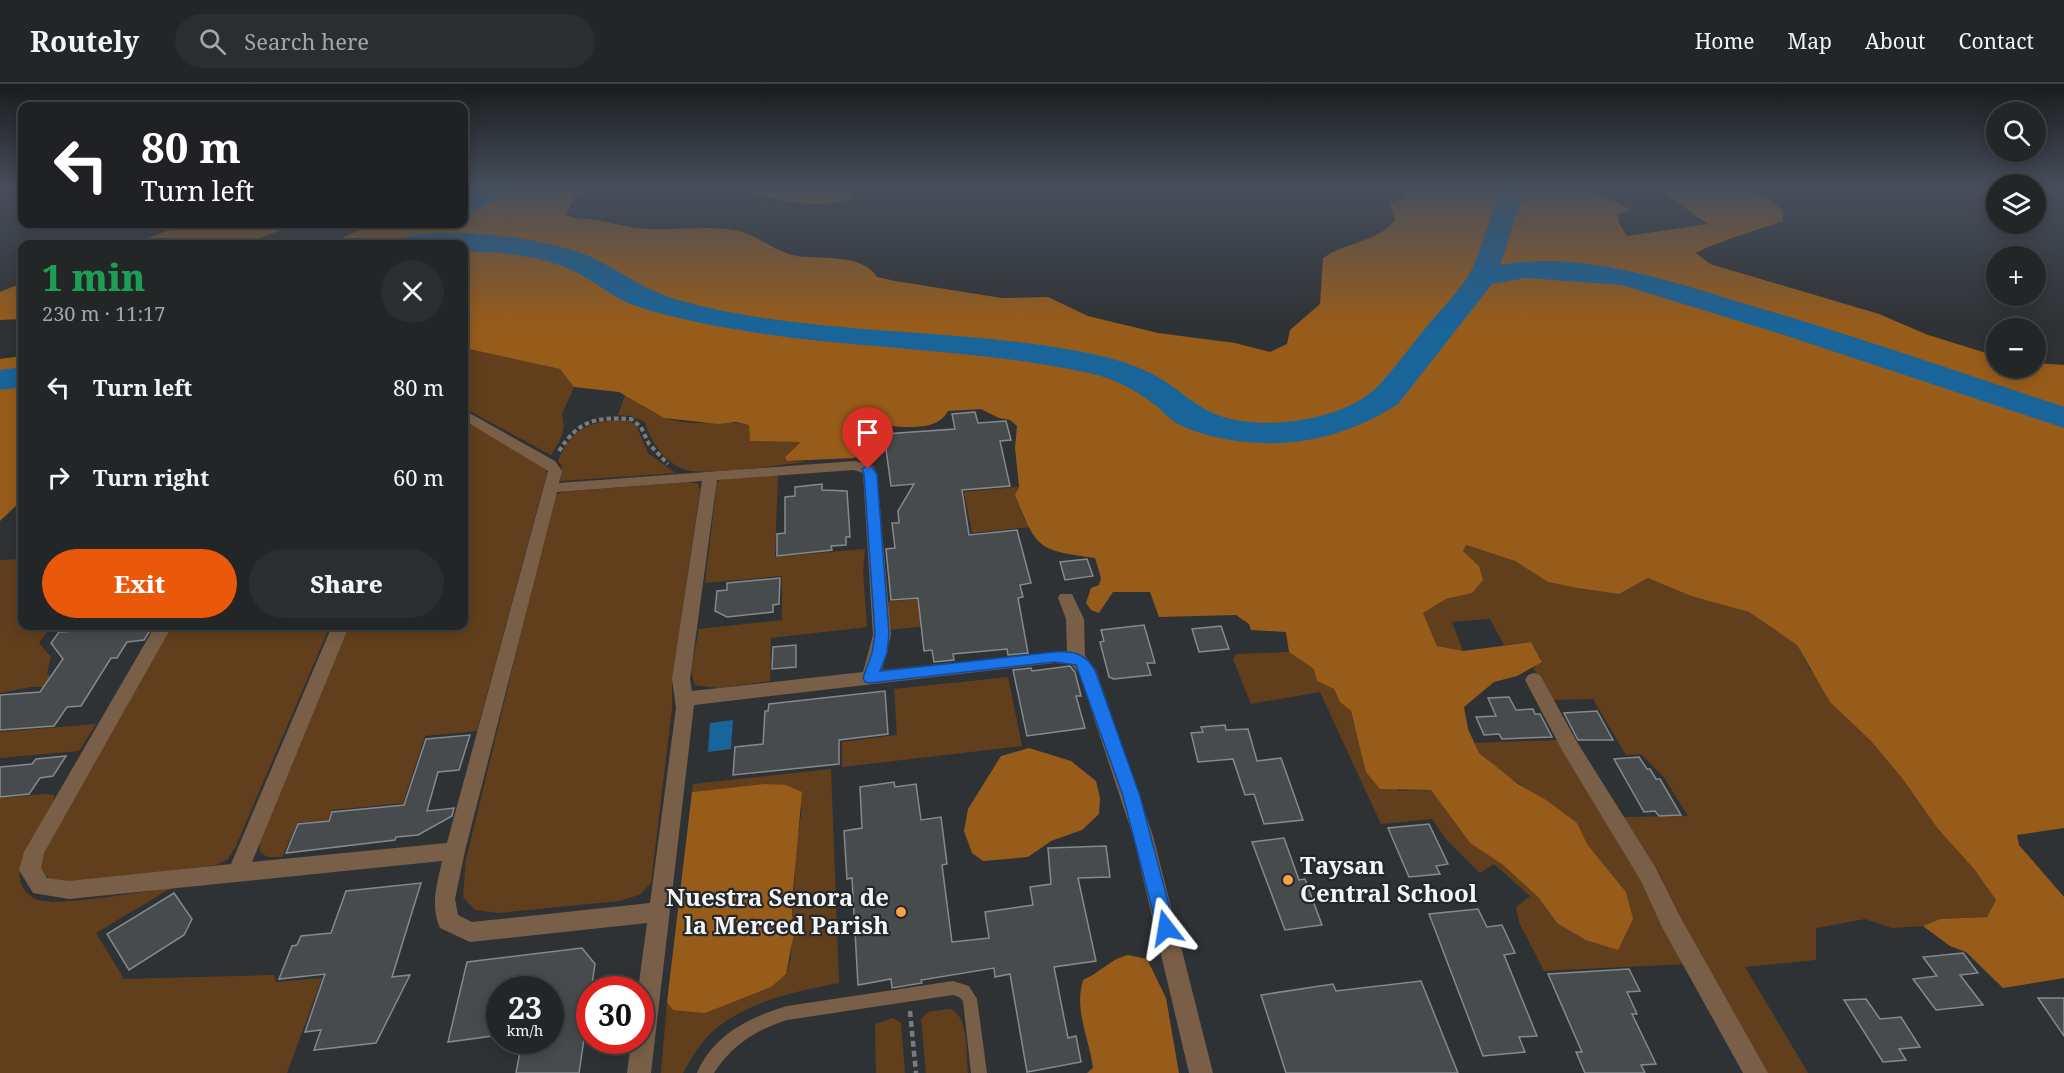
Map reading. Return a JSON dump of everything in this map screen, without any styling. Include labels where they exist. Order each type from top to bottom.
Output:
[{"type":"street","points":[[468,416],[550,464],[555,471],[454,851],[444,899],[448,921],[470,932],[658,912]]},
{"type":"street","points":[[551,488],[855,465],[868,469],[882,634],[879,653],[870,678]]},
{"type":"street","points":[[639,1073],[685,699],[681,679],[710,476]]},
{"type":"street","points":[[1066,598],[1075,619],[1076,658]]},
{"type":"street","points":[[161,630],[34,852],[30,870],[41,886],[69,890],[454,851]]},
{"type":"street","points":[[238,872],[338,630]]},
{"type":"street","points":[[685,699],[1054,657],[1076,658],[1088,670],[1131,796],[1201,1073]]},
{"type":"street","points":[[1534,680],[1570,747],[1649,875],[1670,920],[1756,1073]]},
{"type":"lane","points":[[705,1073],[734,1035],[765,1019],[787,1013],[908,993],[953,988],[967,994],[971,1004],[979,1073]]},
{"type":"path","points":[[550,464],[555,461],[564,440],[574,430],[598,419],[624,418],[639,423],[648,444],[672,467],[688,478]]},
{"type":"path","points":[[908,993],[916,1073]]},
{"type":"shaded area","points":[[161,233],[273,233],[254,240],[143,240]]},
{"type":"shaded area","points":[[352,233],[745,233],[789,254],[841,259],[862,264],[877,277],[1002,298],[1048,297],[1088,316],[1158,333],[1235,343],[1270,352],[1287,344],[1290,330],[1320,304],[1323,258],[1380,233],[1625,233],[1627,236],[1646,233],[1747,233],[1696,253],[1710,264],[1879,314],[1928,335],[1986,353],[1986,378],[2046,378],[2046,364],[2064,365],[2064,828],[2017,835],[2019,845],[2064,897],[2064,978],[2003,988],[1966,952],[1950,946],[1923,926],[1940,919],[1987,917],[1996,900],[1974,869],[1938,829],[1902,778],[1870,740],[1830,702],[1797,645],[1749,612],[1691,596],[1648,578],[1619,594],[1548,582],[1515,561],[1466,545],[1463,551],[1479,566],[1483,580],[1472,593],[1446,599],[1423,613],[1437,646],[1463,651],[1531,642],[1542,662],[1517,676],[1494,682],[1464,707],[1468,729],[1479,753],[1518,784],[1546,800],[1577,823],[1587,844],[1626,892],[1633,919],[1618,950],[1586,940],[1557,923],[1538,897],[1503,865],[1470,843],[1431,790],[1380,789],[1366,772],[1351,711],[1340,702],[1334,689],[1317,681],[1314,669],[1289,652],[1286,632],[1251,630],[1249,624],[1236,615],[1159,617],[1150,592],[1113,592],[1099,613],[1091,610],[1086,603],[1091,588],[1099,585],[1101,578],[1095,558],[1050,549],[1035,537],[1022,513],[1015,495],[1019,487],[1015,448],[1017,426],[1010,420],[999,418],[981,409],[948,411],[942,419],[925,426],[874,427],[862,443],[861,455],[853,458],[787,461],[785,457],[801,442],[750,441],[749,425],[736,422],[718,424],[664,418],[619,392],[574,387],[560,369],[468,349],[468,240],[338,240]]},
{"type":"shaded area","points":[[18,285],[18,319],[0,320],[0,292]]},
{"type":"shaded area","points":[[468,349],[560,369],[574,387],[562,414],[564,427],[561,438],[551,455],[468,410]]},
{"type":"shaded area","points":[[18,357],[18,504],[0,521],[0,359]]},
{"type":"shaded area","points":[[625,395],[660,416],[675,421],[749,425],[750,441],[802,442],[785,457],[787,461],[808,462],[727,471],[686,470],[665,457],[651,437],[645,422],[630,416],[618,415]]},
{"type":"shaded area","points":[[626,420],[636,425],[648,453],[675,473],[560,481],[562,466],[558,461],[569,441],[576,434],[593,424]]},
{"type":"shaded area","points":[[468,421],[544,466],[547,473],[477,731],[425,736],[403,803],[332,810],[328,820],[297,823],[282,857],[267,857],[260,851],[260,840],[345,630],[468,630]]},
{"type":"shaded area","points":[[778,474],[775,557],[865,549],[863,572],[867,627],[771,638],[770,681],[719,688],[695,685],[691,670],[699,629],[782,620],[782,576],[705,583],[717,482],[723,478]]},
{"type":"shaded area","points":[[687,482],[698,484],[700,490],[672,682],[672,708],[651,883],[639,895],[619,901],[499,913],[475,910],[463,897],[466,860],[554,496],[562,492]]},
{"type":"shaded area","points":[[1019,487],[1015,495],[1025,521],[1031,527],[972,533],[964,492]]},
{"type":"shaded area","points":[[1465,545],[1515,561],[1548,582],[1577,588],[1619,594],[1648,578],[1691,596],[1749,612],[1797,645],[1809,668],[1902,778],[1938,829],[1974,869],[1996,900],[1987,917],[1940,919],[1923,926],[1892,928],[1865,919],[1816,928],[1816,960],[1745,967],[1808,1073],[1763,1073],[1673,909],[1660,874],[1624,817],[1688,816],[1663,776],[1641,754],[1626,755],[1593,699],[1553,700],[1533,668],[1542,661],[1531,642],[1504,645],[1490,619],[1452,622],[1463,651],[1437,646],[1423,613],[1446,599],[1472,593],[1479,566],[1463,551]]},
{"type":"shaded area","points":[[18,559],[18,630],[48,630],[39,643],[51,657],[47,673],[53,678],[54,687],[31,687],[0,693],[0,560]]},
{"type":"shaded area","points":[[969,594],[973,621],[888,630],[886,602]]},
{"type":"shaded area","points":[[168,630],[328,630],[235,848],[228,859],[216,865],[73,883],[51,880],[39,868],[43,848]]},
{"type":"shaded area","points":[[1289,652],[1315,669],[1317,681],[1334,689],[1340,702],[1351,711],[1354,725],[1398,791],[1431,790],[1470,843],[1503,865],[1538,897],[1557,923],[1626,892],[1587,844],[1577,823],[1499,770],[1479,753],[1474,743],[1557,740],[1629,857],[1685,964],[1544,971],[1519,922],[1516,907],[1530,896],[1494,864],[1480,873],[1445,838],[1432,819],[1381,824],[1320,692],[1251,704],[1233,659],[1236,654]]},
{"type":"shaded area","points":[[1008,677],[1022,746],[842,767],[842,742],[897,735],[894,689]]},
{"type":"shaded area","points":[[96,724],[79,751],[0,758],[0,732]]},
{"type":"shaded area","points":[[1029,748],[1071,761],[1096,781],[1100,798],[1099,814],[1082,830],[1051,841],[1028,857],[983,861],[972,853],[964,831],[968,809],[1001,756]]},
{"type":"shaded area","points":[[831,769],[839,983],[768,1000],[735,1015],[706,1038],[683,1073],[661,1073],[667,1002],[673,1010],[786,974],[791,958],[796,846],[802,809],[764,784],[692,792],[693,784]]},
{"type":"shaded area","points":[[764,784],[786,785],[802,792],[792,901],[793,938],[786,974],[771,987],[705,1013],[673,1010],[667,1002],[692,792]]},
{"type":"shaded area","points":[[54,795],[54,801],[30,846],[20,871],[22,885],[30,896],[49,902],[65,902],[171,888],[96,933],[124,979],[274,975],[276,982],[322,978],[287,1073],[0,1073],[0,798]]},
{"type":"shaded area","points":[[1128,955],[1147,959],[1166,998],[1179,1073],[1087,1073],[1093,1068],[1081,1013],[1083,980]]},
{"type":"shaded area","points":[[950,1009],[961,1019],[964,1027],[968,1073],[926,1073],[921,1019],[928,1012]]},
{"type":"shaded area","points":[[893,1018],[901,1023],[905,1073],[876,1073],[875,1024]]},
{"type":"water","points":[[733,720],[731,749],[708,752],[710,723]]},
{"type":"building","points":[[975,412],[978,423],[1006,421],[1011,440],[1000,441],[1010,486],[962,490],[969,535],[1017,530],[1031,583],[1020,585],[1023,597],[1018,598],[1028,653],[1008,655],[1007,649],[953,654],[954,660],[934,662],[932,650],[924,651],[918,598],[891,600],[886,549],[895,548],[892,523],[899,523],[898,511],[914,484],[891,486],[884,434],[955,429],[952,414]]},
{"type":"building","points":[[822,484],[822,490],[847,491],[850,537],[846,537],[846,545],[831,546],[832,550],[777,556],[777,534],[785,533],[785,497],[795,496],[795,487]]},
{"type":"building","points":[[1087,559],[1093,576],[1065,580],[1060,562]]},
{"type":"building","points":[[780,578],[779,604],[773,605],[773,612],[727,617],[715,611],[717,591],[727,590],[727,583]]},
{"type":"building","points":[[1144,625],[1155,663],[1147,663],[1151,675],[1114,679],[1109,677],[1100,642],[1104,641],[1101,630]]},
{"type":"building","points":[[1221,626],[1229,649],[1199,652],[1192,629]]},
{"type":"building","points":[[150,630],[144,640],[127,642],[117,658],[111,658],[81,706],[67,707],[54,726],[0,730],[0,695],[40,692],[63,659],[51,643],[59,632]]},
{"type":"building","points":[[796,645],[796,667],[772,669],[773,647]]},
{"type":"building","points":[[1070,666],[1075,672],[1081,696],[1076,696],[1085,728],[1027,736],[1013,670],[1031,668],[1032,671]]},
{"type":"building","points":[[885,691],[888,734],[839,740],[839,764],[733,775],[735,747],[763,744],[765,711],[768,711],[769,704]]},
{"type":"building","points":[[1509,697],[1516,710],[1533,709],[1535,714],[1540,714],[1552,737],[1502,739],[1499,734],[1484,735],[1476,717],[1496,716],[1488,698]]},
{"type":"building","points":[[1597,711],[1613,740],[1578,740],[1564,713]]},
{"type":"building","points":[[1225,725],[1226,730],[1248,729],[1257,761],[1281,758],[1303,820],[1264,824],[1254,794],[1245,795],[1233,759],[1198,762],[1191,733],[1203,732],[1201,727]]},
{"type":"building","points":[[470,735],[459,770],[438,772],[427,811],[454,808],[452,816],[418,835],[396,837],[395,840],[286,853],[298,824],[329,821],[332,812],[404,805],[426,739]]},
{"type":"building","points":[[66,756],[53,776],[40,778],[29,794],[0,797],[0,767],[32,764],[36,759]]},
{"type":"building","points":[[1639,757],[1656,779],[1660,779],[1681,815],[1659,816],[1655,811],[1644,812],[1614,759]]},
{"type":"building","points":[[894,782],[895,787],[916,784],[921,820],[941,817],[947,864],[942,865],[952,942],[989,938],[985,912],[1033,905],[1030,887],[1051,884],[1048,848],[1106,846],[1110,877],[1078,878],[1096,961],[1054,967],[1068,1038],[1076,1036],[1081,1062],[1027,1072],[1010,974],[995,977],[994,968],[921,980],[922,983],[892,988],[891,979],[858,985],[852,878],[847,879],[844,831],[862,828],[860,787]]},
{"type":"building","points":[[1429,824],[1448,864],[1436,866],[1440,874],[1409,877],[1388,828]]},
{"type":"building","points":[[1284,838],[1299,880],[1305,879],[1322,925],[1285,930],[1252,842]]},
{"type":"building","points":[[421,883],[392,977],[410,975],[376,1043],[314,1050],[321,1030],[305,1032],[325,974],[279,979],[292,946],[297,945],[301,936],[331,933],[346,891]]},
{"type":"building","points":[[174,893],[192,919],[184,935],[129,970],[107,934]]},
{"type":"building","points":[[1478,909],[1487,927],[1502,925],[1515,953],[1504,955],[1537,1036],[1519,1037],[1525,1052],[1483,1056],[1429,914]]},
{"type":"building","points":[[582,948],[595,964],[593,976],[576,976],[576,1054],[582,1054],[579,1073],[516,1073],[520,1054],[564,1054],[564,976],[486,976],[486,1037],[448,1042],[467,962]]},
{"type":"building","points":[[1963,953],[1978,973],[1960,975],[1983,1005],[1936,1010],[1913,979],[1937,976],[1923,957]]},
{"type":"building","points":[[1629,969],[1640,991],[1627,992],[1637,1014],[1632,1014],[1656,1064],[1641,1065],[1645,1073],[1585,1073],[1576,1052],[1582,1052],[1548,974]]},
{"type":"building","points":[[1421,981],[1458,1073],[1286,1073],[1261,995],[1333,984],[1336,991]]},
{"type":"building","points":[[2038,998],[2064,998],[2064,1036]]},
{"type":"building","points":[[1866,999],[1880,1019],[1901,1017],[1920,1047],[1899,1049],[1906,1060],[1883,1062],[1844,1000]]},
{"type":"waterway","points":[[1482,277],[1497,233]]},
{"type":"waterway","points":[[468,243],[495,244],[556,255],[584,265],[650,301],[713,317],[807,332],[995,349],[1089,363],[1137,379],[1167,397],[1191,417],[1214,426],[1265,433],[1292,432],[1343,420],[1366,410],[1386,397],[1482,277]]},
{"type":"waterway","points":[[1482,277],[1526,269],[1624,277],[1795,328],[2064,418]]},
{"type":"waterway","points":[[0,380],[18,378]]},
{"type":"place","name":"Taysan Central School","points":[[1288,880]]},
{"type":"place","name":"Nuestra Senora de la Merced Parish","points":[[901,912]]},
{"type":"route","points":[[868,469],[882,634],[881,646],[870,678],[1054,657],[1076,658],[1081,661],[1088,670],[1131,796],[1166,928]]}]
